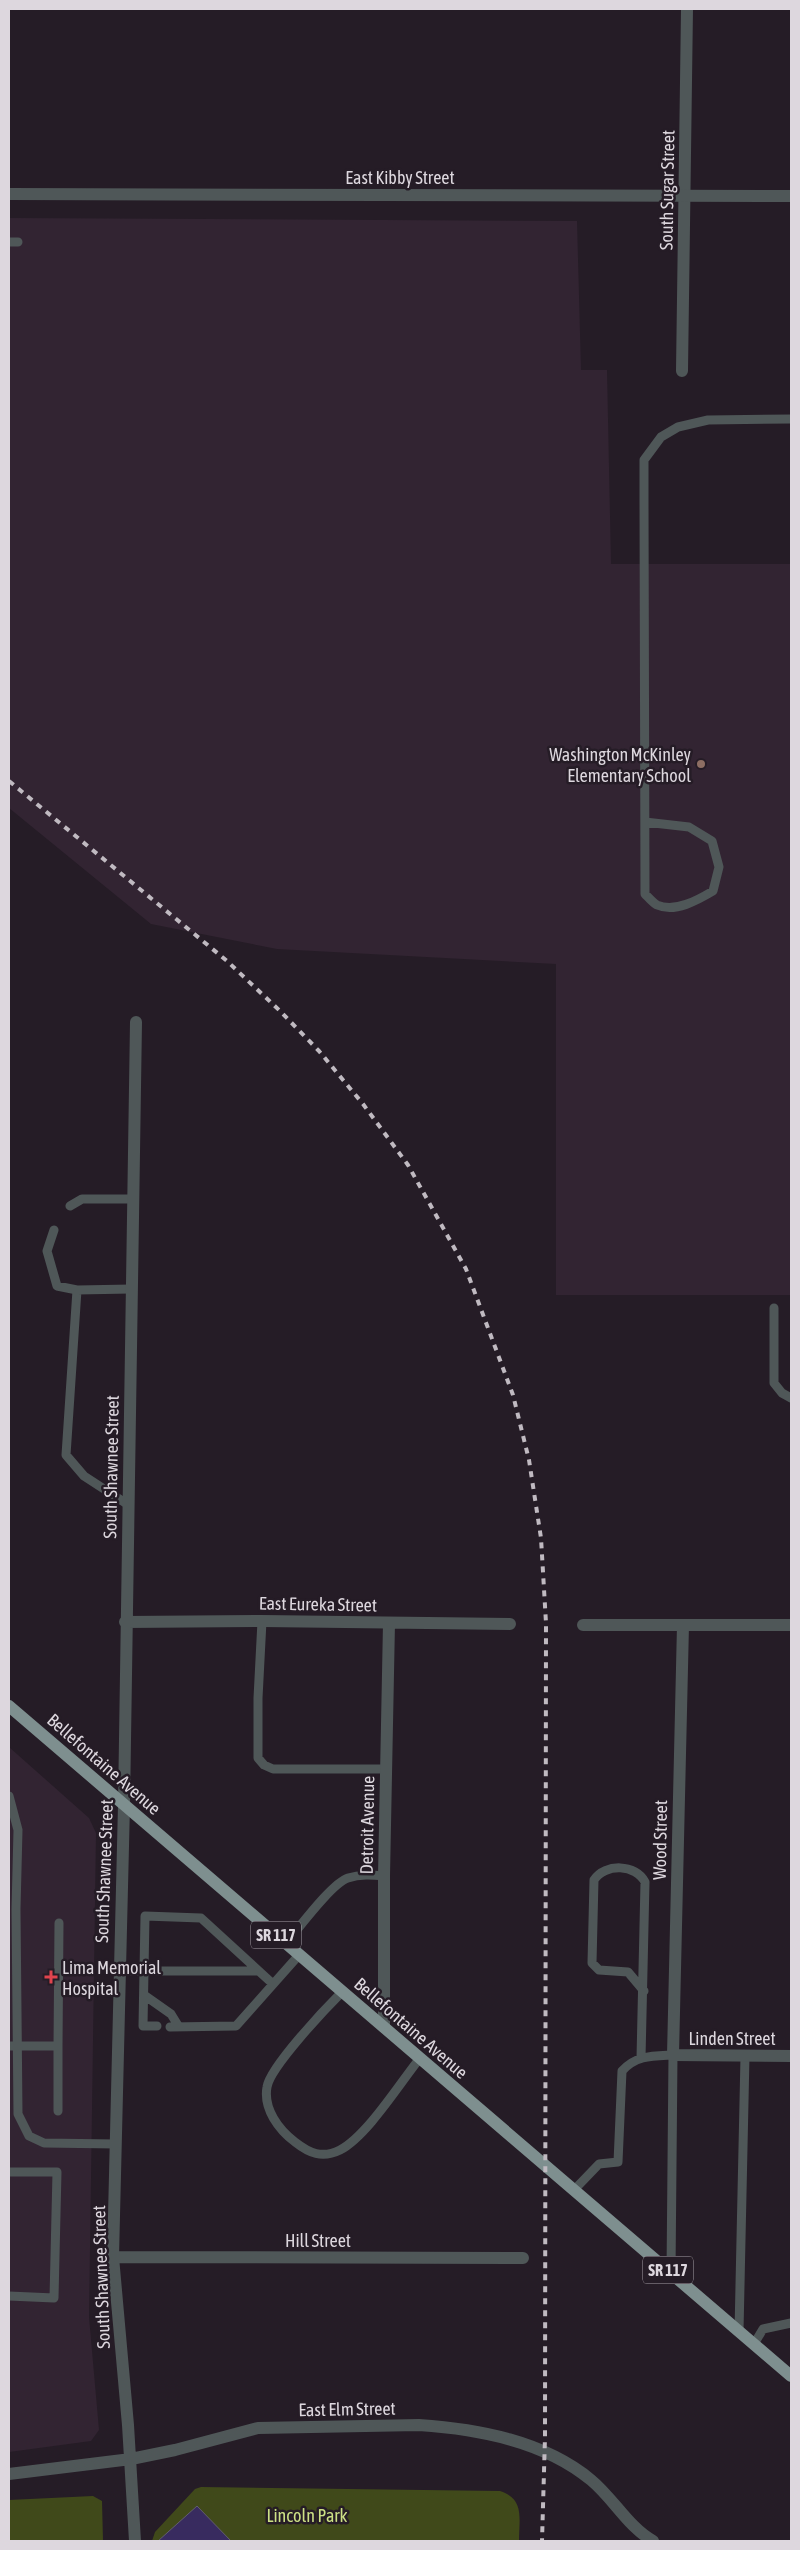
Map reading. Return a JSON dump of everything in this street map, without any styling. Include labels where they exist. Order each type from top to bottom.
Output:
[{"type":"main road","name":"Bellefontaine Avenue","points":[[9,1706],[791,2376]]},
{"type":"street","name":"South Sugar Street","points":[[682,371],[687,9]]},
{"type":"street","name":"East Kibby Street","points":[[9,194],[685,194],[791,196]]},
{"type":"street","name":"South Shawnee Street","points":[[135,2541],[131,2459],[114,2257],[124,1805],[125,1622],[136,1022]]},
{"type":"street","name":"East Eureka Street","points":[[125,1622],[262,1621],[510,1624]]},
{"type":"street","name":"Detroit Avenue","points":[[384,2027],[384,1876],[389,1623]]},
{"type":"street","name":"Wood Street","points":[[673,2055],[683,1625]]},
{"type":"street","points":[[583,1626],[791,1625]]},
{"type":"street","name":"Linden Street","points":[[673,2055],[791,2056]]},
{"type":"street","name":"Hill Street","points":[[114,2257],[523,2258]]},
{"type":"street","name":"East Elm Street","points":[[9,2474],[131,2459],[175,2450],[239,2432],[282,2427],[419,2425],[482,2432],[518,2442],[554,2458],[590,2479],[653,2541]]},
{"type":"lane","points":[[645,822],[689,827],[712,841],[719,867],[713,890],[696,901],[674,907],[657,905],[645,894],[644,460],[661,437],[678,427],[708,420],[791,419]]},
{"type":"lane","points":[[70,1206],[82,1199],[133,1199]]},
{"type":"lane","points":[[54,1230],[47,1250],[57,1286],[77,1290],[131,1289]]},
{"type":"lane","points":[[77,1290],[66,1455],[84,1476],[127,1504]]},
{"type":"lane","points":[[774,1308],[774,1383],[782,1393],[791,1398]]},
{"type":"lane","points":[[262,1621],[258,1698],[258,1758],[264,1766],[273,1769],[386,1768]]},
{"type":"lane","points":[[9,1796],[18,1830],[12,1893],[13,2046],[18,2114],[29,2136],[44,2143],[116,2144]]},
{"type":"lane","points":[[640,2058],[644,1991],[645,1882],[641,1874],[632,1870],[607,1868],[598,1874],[594,1880],[592,1963],[599,1970],[628,1972],[644,1991]]},
{"type":"lane","points":[[286,1943],[336,1885],[347,1878],[357,1876],[384,1876]]},
{"type":"lane","points":[[157,2026],[143,2026],[145,1916],[201,1918],[257,1972],[273,1984]]},
{"type":"lane","points":[[58,2111],[59,1923]]},
{"type":"lane","points":[[144,1995],[171,2014],[174,2027],[236,2026],[299,1954]]},
{"type":"lane","points":[[119,1971],[257,1972]]},
{"type":"lane","points":[[342,1992],[312,2024],[273,2074],[267,2085],[268,2108],[286,2136],[309,2153],[319,2155],[338,2151],[351,2142],[366,2126],[420,2058]]},
{"type":"lane","points":[[13,2046],[58,2046]]},
{"type":"lane","points":[[574,2190],[599,2164],[618,2162],[622,2071],[630,2062],[640,2058],[673,2055],[671,2273]]},
{"type":"lane","points":[[739,2331],[745,2056]]},
{"type":"lane","points":[[9,2172],[57,2172],[54,2298],[9,2296]]},
{"type":"lane","points":[[754,2344],[763,2329],[791,2323]]},
{"type":"shaded area","points":[[9,218],[577,221],[581,370],[607,370],[611,564],[791,564],[791,1295],[556,1295],[556,964],[277,949],[151,924],[9,808]]},
{"type":"shaded area","name":"Lima Memorial Hospital","points":[[9,1747],[89,1818],[96,1833],[89,2317],[99,2430],[91,2441],[9,2452]]},
{"type":"green space","name":"Lincoln Park","points":[[201,2487],[500,2491],[514,2499],[517,2505],[520,2518],[519,2541],[152,2541],[155,2532],[195,2489]]},
{"type":"green space","points":[[93,2496],[102,2501],[103,2541],[9,2541],[9,2500]]},
{"type":"building","points":[[197,2506],[231,2541],[158,2541]]},
{"type":"railway","points":[[9,781],[227,961],[319,1051],[363,1104],[408,1165],[466,1269],[513,1395],[529,1460],[541,1538],[546,1623],[545,2437],[542,2541]]},
{"type":"place","name":"Washington McKinley Elementary School","points":[[701,764]]},
{"type":"place","name":"Lima Memorial Hospital","points":[[51,1977]]}]
